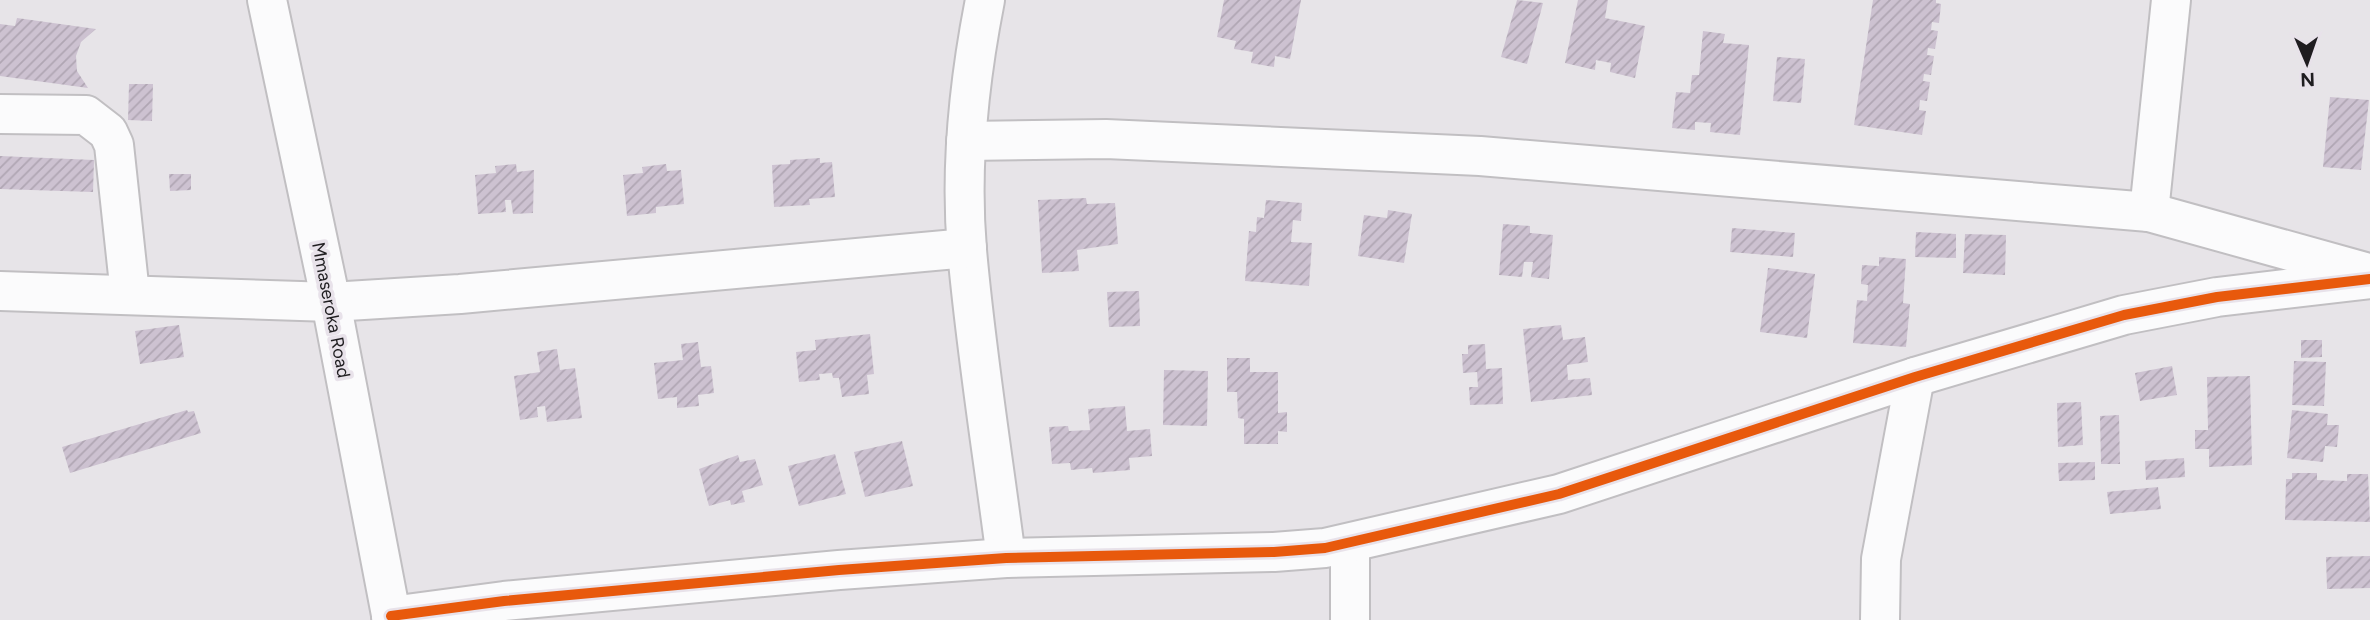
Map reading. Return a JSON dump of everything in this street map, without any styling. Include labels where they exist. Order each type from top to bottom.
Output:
[{"type":"street","name":"Mmaseroka Road","points":[[267,0],[331,302],[391,618]]},
{"type":"street","points":[[985,0],[976,44],[966,141],[967,248],[1006,558]]},
{"type":"street","points":[[2149,212],[2171,0]]},
{"type":"street","points":[[0,114],[86,115],[108,132],[114,145],[130,294]]},
{"type":"street","points":[[966,141],[1105,139],[1480,156],[2149,212],[2370,276]]},
{"type":"street","points":[[0,291],[331,302],[460,294],[967,248]]},
{"type":"street","points":[[391,618],[516,600],[839,570],[1006,558],[1274,552],[1350,543],[1559,494],[1915,377],[2158,307],[2370,276]]},
{"type":"street","points":[[1880,620],[1881,559],[1915,377]]},
{"type":"street","points":[[1350,543],[1350,620]]},
{"type":"building","points":[[1224,0],[1301,0],[1290,59],[1275,56],[1274,67],[1251,63],[1253,52],[1234,49],[1236,41],[1217,37]]},
{"type":"building","points":[[1517,0],[1543,3],[1527,64],[1501,57]]},
{"type":"building","points":[[1578,0],[1608,0],[1605,18],[1645,26],[1635,78],[1610,72],[1611,63],[1596,60],[1595,70],[1565,63]]},
{"type":"building","points":[[1873,0],[1936,0],[1936,3],[1941,4],[1939,23],[1932,22],[1931,30],[1938,31],[1935,49],[1928,48],[1927,55],[1934,56],[1931,75],[1924,74],[1923,81],[1930,82],[1927,101],[1920,100],[1919,110],[1926,111],[1922,135],[1854,125]]},
{"type":"building","points":[[17,18],[96,29],[81,42],[76,56],[77,71],[88,88],[0,76],[0,24],[15,26]]},
{"type":"building","points":[[1703,31],[1725,34],[1723,43],[1749,45],[1740,135],[1710,132],[1711,123],[1695,122],[1695,130],[1672,128],[1676,92],[1690,93],[1692,75],[1699,75]]},
{"type":"building","points":[[1777,57],[1805,59],[1801,103],[1773,101]]},
{"type":"building","points":[[129,84],[153,84],[152,121],[128,120]]},
{"type":"building","points":[[2330,97],[2369,100],[2361,170],[2323,167]]},
{"type":"building","points":[[0,156],[94,160],[93,192],[0,189]]},
{"type":"building","points":[[820,158],[820,163],[832,162],[835,197],[809,199],[810,205],[774,207],[772,165],[790,164],[790,160]]},
{"type":"building","points":[[516,164],[517,172],[534,170],[533,213],[513,214],[511,200],[505,200],[506,212],[478,214],[475,175],[496,173],[495,166]]},
{"type":"building","points":[[666,164],[667,171],[681,170],[684,204],[656,207],[656,213],[627,216],[623,175],[643,173],[642,167]]},
{"type":"building","points":[[169,174],[191,174],[191,190],[170,191]]},
{"type":"building","points":[[1086,198],[1087,204],[1115,203],[1118,244],[1077,250],[1079,271],[1042,273],[1038,200]]},
{"type":"building","points":[[1266,200],[1302,203],[1301,221],[1293,220],[1291,242],[1312,243],[1309,286],[1245,281],[1249,231],[1256,232],[1257,217],[1264,218]]},
{"type":"building","points":[[1388,210],[1412,214],[1404,263],[1358,256],[1364,215],[1387,218]]},
{"type":"building","points":[[1503,224],[1530,226],[1530,233],[1553,235],[1549,279],[1531,277],[1533,262],[1524,262],[1522,277],[1499,275]]},
{"type":"building","points":[[1732,228],[1795,233],[1793,257],[1730,252]]},
{"type":"building","points":[[1916,232],[1956,234],[1956,258],[1915,257]]},
{"type":"building","points":[[1965,234],[2006,235],[2005,275],[1963,273]]},
{"type":"building","points":[[1879,257],[1906,259],[1903,303],[1910,304],[1906,347],[1853,343],[1857,300],[1867,301],[1868,285],[1861,284],[1862,265],[1879,266]]},
{"type":"building","points":[[1768,268],[1815,274],[1807,338],[1760,332]]},
{"type":"building","points":[[1139,291],[1140,326],[1109,327],[1107,292]]},
{"type":"building","points":[[179,325],[184,357],[140,364],[135,331]]},
{"type":"building","points":[[1561,325],[1563,340],[1585,337],[1588,362],[1567,365],[1568,380],[1590,378],[1592,395],[1531,402],[1523,329]]},
{"type":"building","points":[[870,334],[874,374],[867,375],[869,394],[842,397],[839,378],[833,378],[832,373],[819,374],[820,380],[799,382],[796,352],[816,350],[815,340]]},
{"type":"building","points":[[2301,340],[2322,340],[2322,357],[2301,358]]},
{"type":"building","points":[[698,342],[701,367],[711,366],[714,393],[698,395],[699,406],[677,408],[677,397],[658,399],[654,363],[683,360],[681,344]]},
{"type":"building","points":[[1485,344],[1486,369],[1502,368],[1503,404],[1470,405],[1469,387],[1478,387],[1477,372],[1463,373],[1462,354],[1468,354],[1468,345]]},
{"type":"building","points":[[557,349],[560,370],[575,368],[582,418],[547,422],[545,406],[537,407],[538,417],[520,420],[514,376],[540,372],[537,352]]},
{"type":"building","points":[[1227,358],[1250,358],[1250,372],[1278,372],[1278,413],[1287,412],[1287,432],[1278,431],[1278,444],[1244,444],[1244,419],[1238,418],[1237,392],[1227,392]]},
{"type":"building","points":[[2294,361],[2326,362],[2324,406],[2292,405]]},
{"type":"building","points":[[2172,366],[2177,395],[2140,401],[2135,373]]},
{"type":"building","points":[[1164,370],[1208,371],[1207,426],[1163,425]]},
{"type":"building","points":[[2250,376],[2252,465],[2209,467],[2209,449],[2195,449],[2195,430],[2208,430],[2207,377]]},
{"type":"building","points":[[2081,402],[2083,445],[2058,447],[2057,403]]},
{"type":"building","points":[[1125,406],[1127,431],[1150,429],[1152,456],[1129,458],[1130,470],[1093,473],[1092,468],[1071,470],[1070,463],[1052,464],[1049,427],[1068,426],[1069,431],[1090,430],[1088,409]]},
{"type":"building","points":[[187,410],[194,411],[201,433],[70,473],[62,447]]},
{"type":"building","points":[[2292,410],[2328,414],[2327,425],[2339,425],[2337,447],[2325,446],[2323,462],[2287,458]]},
{"type":"building","points":[[2119,415],[2120,464],[2101,464],[2100,416]]},
{"type":"building","points":[[902,441],[913,486],[865,497],[854,452]]},
{"type":"building","points":[[835,454],[846,494],[799,506],[788,466]]},
{"type":"building","points":[[738,455],[740,462],[755,459],[763,485],[742,491],[745,502],[731,505],[730,500],[709,506],[699,469]]},
{"type":"building","points":[[2184,458],[2185,477],[2146,480],[2145,461]]},
{"type":"building","points":[[2095,462],[2095,480],[2059,481],[2058,463]]},
{"type":"building","points":[[2292,473],[2317,473],[2317,480],[2347,481],[2347,474],[2368,474],[2370,522],[2285,520],[2286,479],[2292,479]]},
{"type":"building","points":[[2158,487],[2161,509],[2110,514],[2107,492]]},
{"type":"building","points":[[2370,556],[2370,588],[2327,589],[2326,557]]},
{"type":"cycle path","points":[[391,616],[504,601],[839,570],[1006,558],[1274,552],[1325,548],[1559,494],[1915,377],[2124,315],[2217,297],[2370,279]]}]
